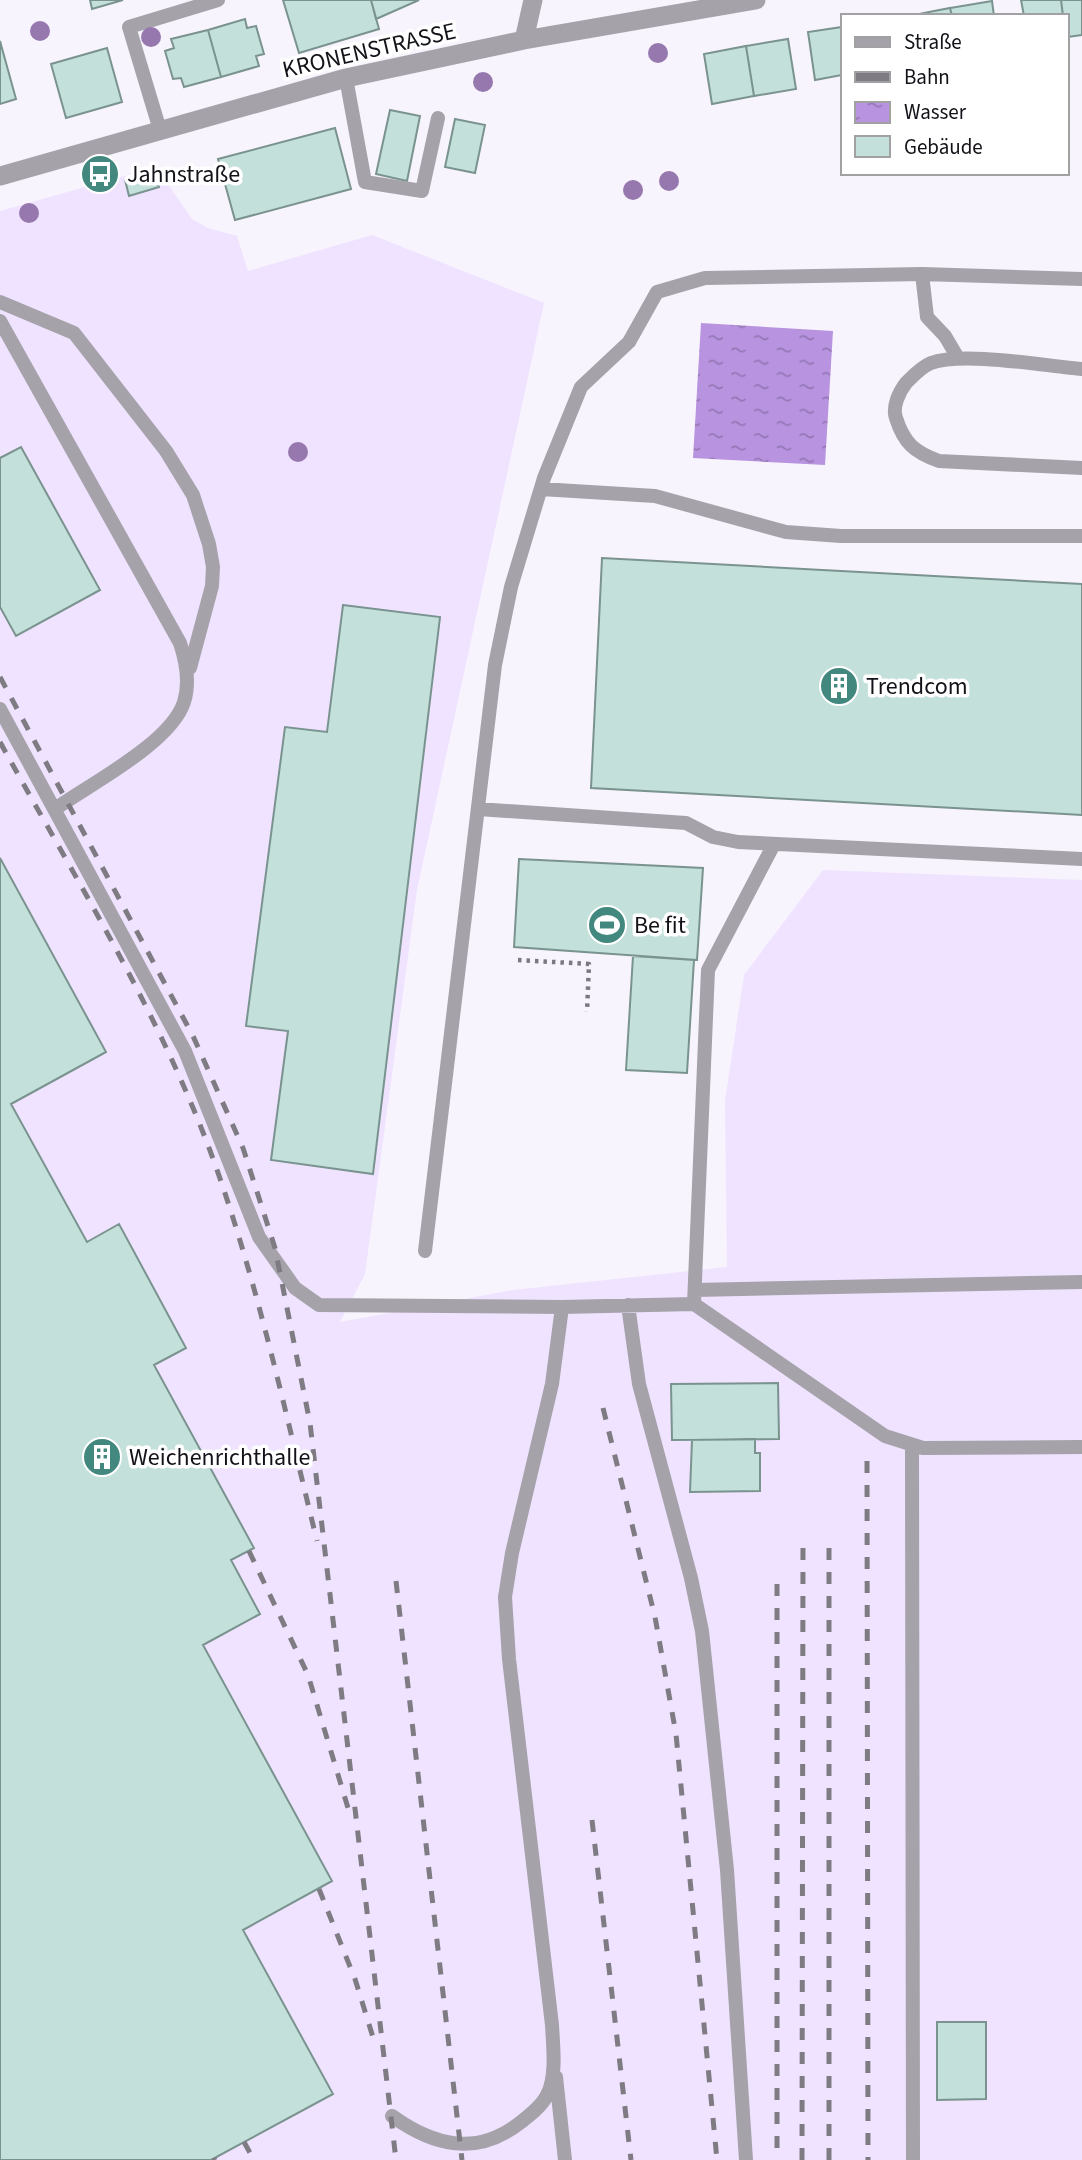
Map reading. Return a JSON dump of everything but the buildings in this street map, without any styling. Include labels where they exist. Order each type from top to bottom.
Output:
[{"type":"street","points":[[524,40],[533,0]]},
{"type":"street","name":"KRONENSTRASSE","points":[[0,176],[346,78],[524,40],[757,0]]},
{"type":"lane","points":[[160,130],[129,27],[218,0]]},
{"type":"lane","points":[[346,78],[365,182],[422,191],[438,118]]},
{"type":"lane","points":[[922,274],[927,317],[945,336],[958,358]]},
{"type":"lane","points":[[425,1251],[495,665],[511,587],[541,489],[581,387],[629,341],[657,292],[705,278],[922,274],[1082,279]]},
{"type":"lane","points":[[0,302],[74,333],[166,451],[194,495],[213,567],[212,586],[194,648],[184,704],[173,722],[155,738],[55,808]]},
{"type":"lane","points":[[0,321],[180,643],[186,659],[187,687]]},
{"type":"lane","points":[[1082,369],[958,358],[931,363],[915,374],[900,391],[894,413],[903,440],[919,454],[939,461],[1082,468]]},
{"type":"lane","points":[[541,489],[655,496],[786,532],[841,536],[1082,536]]},
{"type":"lane","points":[[0,709],[185,1051],[259,1237],[295,1288],[319,1305],[562,1307],[628,1305],[694,1297],[1082,1282]]},
{"type":"lane","points":[[478,809],[686,823],[713,837],[738,842],[1082,859]]},
{"type":"lane","points":[[694,1297],[708,970],[774,844]]},
{"type":"lane","points":[[694,1297],[863,1423],[912,1446],[1082,1447]]},
{"type":"lane","points":[[628,1305],[639,1384],[702,1631],[727,1870],[746,2160]]},
{"type":"lane","points":[[562,1307],[552,1384],[512,1553],[505,1597],[509,1659],[565,2160]]},
{"type":"lane","points":[[912,1446],[912,2160]]},
{"type":"lane","points":[[392,2116],[415,2132],[438,2141],[460,2146],[489,2141],[517,2125],[547,2095],[553,2048]]},
{"type":"path","points":[[518,960],[589,964],[587,1012]]},
{"type":"shaded area","points":[[156,167],[192,219],[208,228],[237,236],[248,271],[372,235],[544,303],[417,890],[365,1274],[340,1322],[513,1290],[727,1267],[725,1101],[744,975],[823,870],[1082,880],[1082,2160],[0,2160],[0,211]]},
{"type":"water","points":[[701,323],[833,331],[825,465],[693,458]]},
{"type":"railway","points":[[0,677],[193,1036],[243,1148],[275,1248],[310,1423],[396,2160]]},
{"type":"railway","points":[[0,742],[117,950],[171,1057],[195,1112],[246,1259],[317,1541]]},
{"type":"railway","points":[[603,1408],[655,1617],[676,1734],[717,2160]]},
{"type":"railway","points":[[867,1461],[868,2160]]},
{"type":"railway","points":[[829,1542],[829,2160]]},
{"type":"railway","points":[[802,2160],[803,1547]]},
{"type":"railway","points":[[249,1551],[308,1675],[348,1808]]},
{"type":"railway","points":[[396,1581],[462,2160]]},
{"type":"railway","points":[[777,1584],[777,2160]]},
{"type":"railway","points":[[592,1820],[631,2160]]},
{"type":"railway","points":[[319,1889],[355,1979],[376,2047]]},
{"type":"railway","points":[[244,2142],[254,2160]]},
{"type":"place","name":"Jahnstraße","points":[[100,174]]},
{"type":"place","name":"Trendcom","points":[[839,686]]},
{"type":"place","name":"Be fit","points":[[607,925]]},
{"type":"place","name":"Weichenrichthalle","points":[[102,1457]]}]
